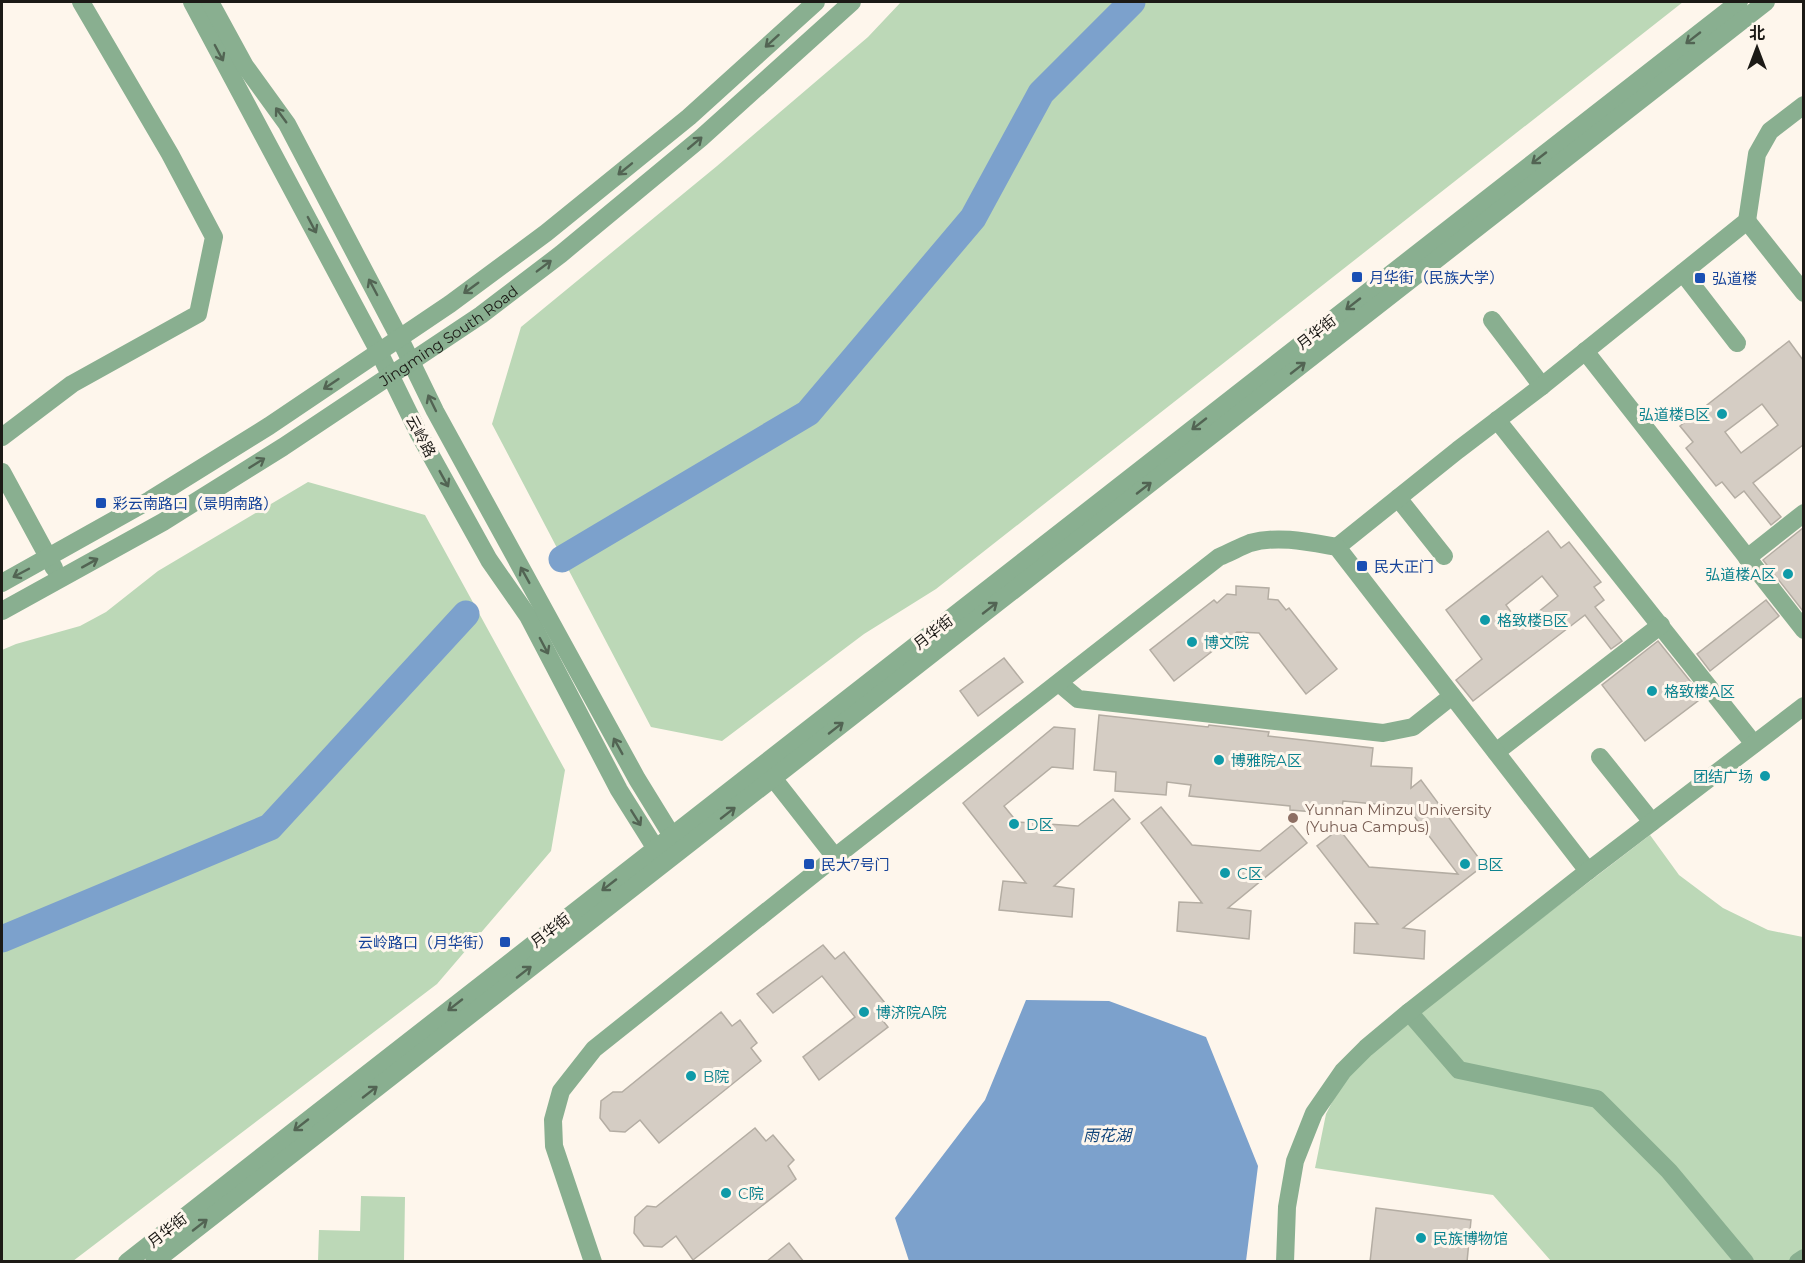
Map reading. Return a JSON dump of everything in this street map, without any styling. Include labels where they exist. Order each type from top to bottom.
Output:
[{"type":"street","points":[[2,437],[72,384],[198,314],[213,237],[170,154],[81,2]]},
{"type":"street","name":"云岭路","points":[[192,2],[379,352],[435,463],[489,560],[528,616],[619,790],[660,855]]},
{"type":"street","name":"云岭路","points":[[210,2],[245,66],[287,124],[412,362],[435,411],[564,649],[676,842]]},
{"type":"street","name":"Jingming South Road","points":[[2,583],[150,500],[269,426],[400,339],[546,233],[689,117],[816,2]]},
{"type":"street","name":"Jingming South Road","points":[[2,611],[163,522],[283,447],[481,315],[561,254],[701,138],[852,2]]},
{"type":"street","name":"月华街","points":[[154,1262],[676,842],[1739,2]]},
{"type":"street","name":"月华街","points":[[676,842],[773,778],[1766,2]]},
{"type":"street","points":[[1336,547],[1542,386],[1747,221],[1757,154],[1770,131],[1803,105]]},
{"type":"street","points":[[1747,221],[1803,293]]},
{"type":"street","points":[[1683,273],[1737,343]]},
{"type":"street","points":[[1492,320],[1542,386]]},
{"type":"street","points":[[1586,351],[1803,630]]},
{"type":"street","points":[[1497,420],[1754,744]]},
{"type":"street","points":[[2,472],[60,580]]},
{"type":"street","points":[[1398,498],[1444,556]]},
{"type":"street","points":[[1747,558],[1803,513]]},
{"type":"street","points":[[593,1262],[554,1146],[553,1119],[561,1091],[594,1049],[1219,557],[1251,543],[1282,539],[1336,547],[1588,871]]},
{"type":"street","points":[[1496,752],[1661,625]]},
{"type":"street","points":[[1059,683],[1078,699],[1383,733],[1413,727],[1452,696]]},
{"type":"street","points":[[1285,1262],[1287,1207],[1295,1161],[1314,1113],[1343,1071],[1366,1048],[1409,1012],[1803,706]]},
{"type":"street","points":[[1600,757],[1652,822]]},
{"type":"street","points":[[773,778],[835,857]]},
{"type":"street","name":"月华街","points":[[127,1262],[660,855]]},
{"type":"street","points":[[1409,1012],[1459,1070],[1597,1099],[1669,1171],[1745,1262]]},
{"type":"street","points":[[1798,1262],[1803,1257]]},
{"type":"green space","points":[[901,2],[1683,2],[936,589],[864,634],[722,741],[651,727],[492,424],[521,327],[717,166],[868,37]]},
{"type":"green space","points":[[308,482],[425,515],[565,770],[551,851],[437,984],[73,1261],[2,1261],[2,650],[80,626],[106,612],[158,571]]},
{"type":"green space","points":[[1650,835],[1679,875],[1723,908],[1768,930],[1803,937],[1803,1261],[1551,1261],[1493,1195],[1315,1168],[1326,1114],[1343,1081],[1371,1049]]},
{"type":"green space","points":[[361,1196],[405,1197],[404,1261],[318,1261],[319,1230],[360,1231]]},
{"type":"water","name":"雨花湖","points":[[1026,1000],[1109,1001],[1206,1037],[1258,1166],[1246,1261],[909,1261],[895,1218],[985,1100]]},
{"type":"building","name":"弘道楼B区","points":[[1789,341],[1803,360],[1803,445],[1753,483],[1781,517],[1771,525],[1744,491],[1735,498],[1722,482],[1716,486],[1686,448],[1693,442],[1680,426]],"holes":[[[1762,404],[1778,425],[1741,453],[1725,432]]]},
{"type":"building","name":"弘道楼A区","points":[[1803,528],[1803,611],[1763,560]]},
{"type":"building","name":"格致楼B区","points":[[1548,531],[1561,548],[1569,542],[1601,582],[1594,587],[1604,600],[1595,607],[1622,641],[1611,649],[1585,615],[1473,701],[1456,680],[1482,659],[1446,610]],"holes":[[[1542,576],[1558,596],[1521,626],[1506,605]]]},
{"type":"building","name":"博文院","points":[[1236,586],[1269,588],[1268,599],[1278,600],[1286,610],[1289,608],[1337,669],[1306,694],[1259,633],[1237,632],[1174,681],[1150,650],[1214,600],[1217,603],[1227,594],[1236,595]]},
{"type":"building","points":[[1766,600],[1779,616],[1710,671],[1697,654]]},
{"type":"building","name":"格致楼A区","points":[[1658,641],[1703,697],[1645,741],[1602,685]]},
{"type":"building","points":[[1004,658],[1023,682],[978,716],[960,691]]},
{"type":"building","name":"博雅院A区","points":[[1099,715],[1269,732],[1268,736],[1373,748],[1371,766],[1412,768],[1411,788],[1421,780],[1484,865],[1403,928],[1425,931],[1424,959],[1354,953],[1355,923],[1378,924],[1317,846],[1339,829],[1369,867],[1458,874],[1407,807],[1343,801],[1341,814],[1290,810],[1290,806],[1189,796],[1191,785],[1167,782],[1166,795],[1115,791],[1116,772],[1094,770]]},
{"type":"building","name":"D区","points":[[1054,727],[1075,729],[1073,769],[1052,767],[1004,806],[1017,822],[1078,826],[1113,799],[1130,819],[1054,886],[1074,889],[1072,917],[999,910],[1003,881],[1026,883],[963,803]]},
{"type":"building","name":"C区","points":[[1161,807],[1192,845],[1260,851],[1292,825],[1307,843],[1228,908],[1251,911],[1249,939],[1177,931],[1179,902],[1202,903],[1141,823]]},
{"type":"building","name":"博济院A院","points":[[823,945],[835,959],[844,952],[885,1003],[875,1011],[888,1027],[819,1080],[803,1057],[855,1017],[822,976],[773,1013],[757,994]]},
{"type":"building","name":"B院","points":[[721,1012],[732,1026],[740,1020],[757,1043],[751,1048],[761,1061],[659,1143],[640,1120],[625,1132],[610,1131],[600,1118],[601,1101],[613,1092],[622,1092]]},
{"type":"building","name":"C院","points":[[755,1128],[766,1141],[773,1135],[794,1160],[788,1166],[796,1179],[693,1260],[676,1236],[662,1247],[644,1246],[634,1233],[635,1217],[647,1206],[656,1207]]},
{"type":"building","name":"民族博物馆","points":[[1376,1208],[1471,1220],[1467,1262],[1370,1262]]},
{"type":"building","points":[[789,1243],[804,1262],[766,1262]]},
{"type":"waterway","points":[[562,559],[808,413],[973,218],[1041,93],[1132,2]]},
{"type":"waterway","points":[[2,939],[270,827],[466,614]]},
{"type":"place","name":"月华街（民族大学）","points":[[1357,277]]},
{"type":"place","name":"弘道楼","points":[[1700,278]]},
{"type":"place","name":"弘道楼B区","points":[[1722,414]]},
{"type":"place","name":"彩云南路口（景明南路）","points":[[101,503]]},
{"type":"place","name":"民大正门","points":[[1362,566]]},
{"type":"place","name":"弘道楼A区","points":[[1788,574]]},
{"type":"place","name":"格致楼B区","points":[[1485,620]]},
{"type":"place","name":"博文院","points":[[1192,642]]},
{"type":"place","name":"格致楼A区","points":[[1652,691]]},
{"type":"place","name":"博雅院A区","points":[[1219,760]]},
{"type":"place","name":"团结广场","points":[[1765,776]]},
{"type":"place","name":"Yunnan Minzu University (Yuhua Campus)","points":[[1293,818]]},
{"type":"place","name":"D区","points":[[1014,824]]},
{"type":"place","name":"民大7号门","points":[[809,864]]},
{"type":"place","name":"B区","points":[[1465,864]]},
{"type":"place","name":"C区","points":[[1225,873]]},
{"type":"place","name":"云岭路口（月华街）","points":[[505,942]]},
{"type":"place","name":"博济院A院","points":[[864,1012]]},
{"type":"place","name":"B院","points":[[691,1076]]},
{"type":"place","name":"C院","points":[[726,1193]]},
{"type":"place","name":"民族博物馆","points":[[1421,1238]]}]
